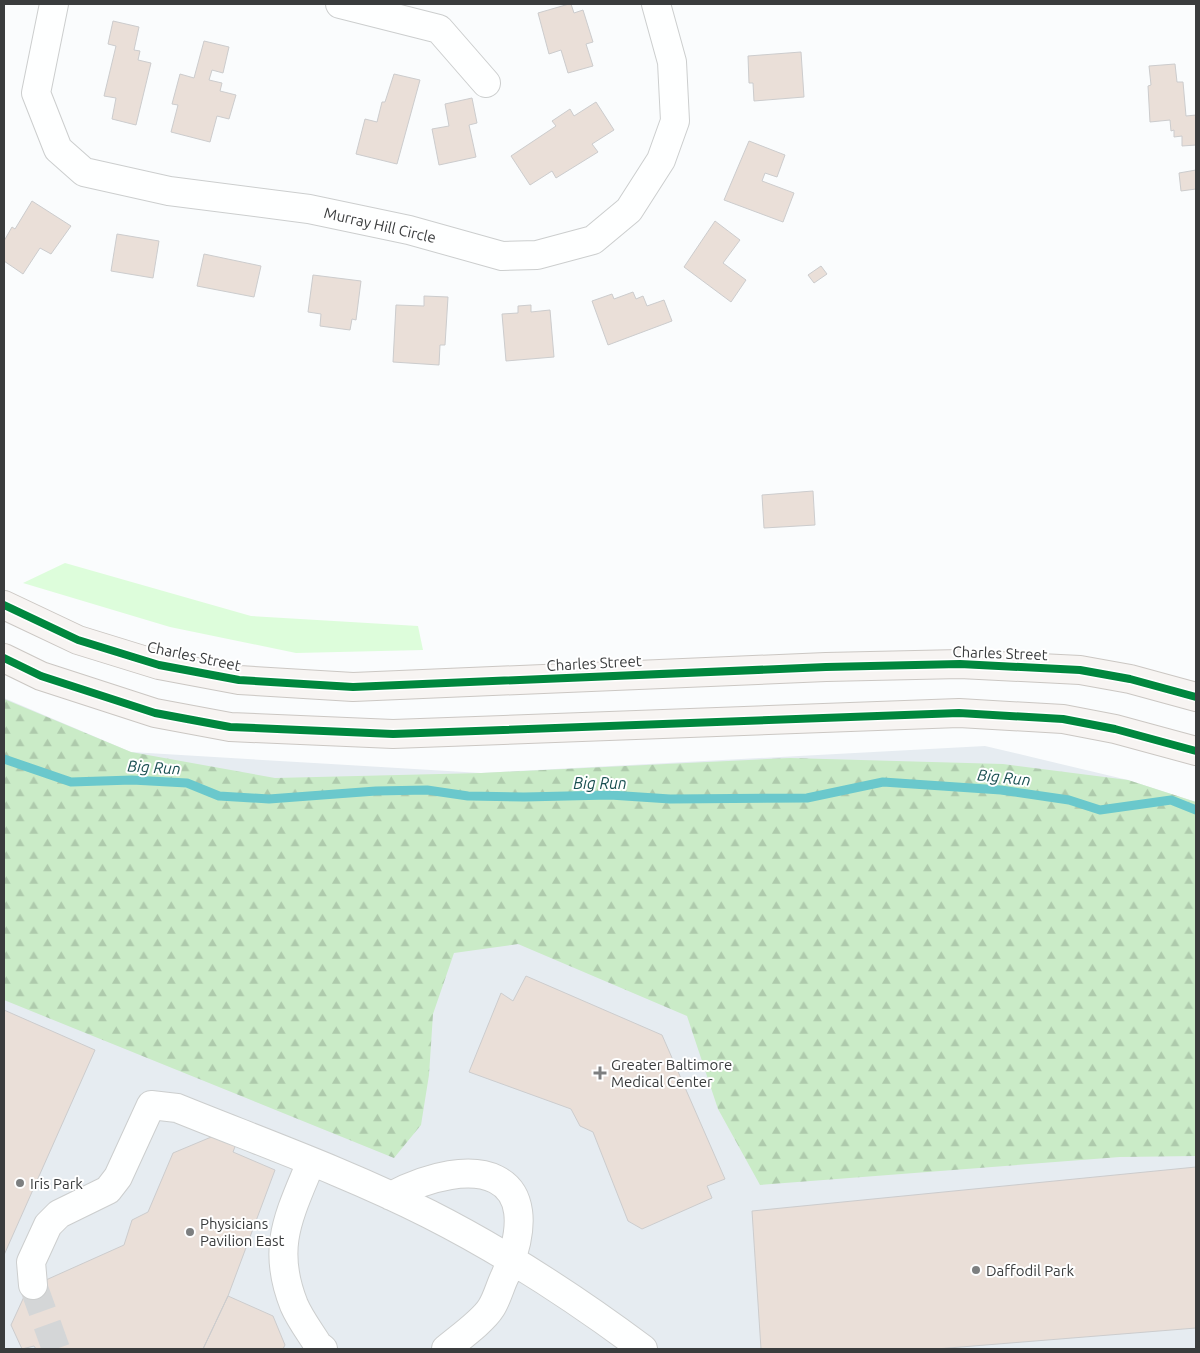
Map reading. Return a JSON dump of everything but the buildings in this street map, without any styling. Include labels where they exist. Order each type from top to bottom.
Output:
[{"type":"main road","name":"Charles Street","points":[[4,605],[78,640],[159,665],[239,680],[353,687],[826,667],[960,664],[1080,670],[1130,679],[1196,696]]},
{"type":"main road","points":[[4,658],[41,676],[155,713],[230,727],[393,734],[959,713],[1062,719],[1115,728],[1196,751]]},
{"type":"street","name":"Murray Hill Circle","points":[[54,4],[36,93],[58,149],[84,172],[169,191],[309,209],[409,230],[502,256],[537,255],[592,240],[630,210],[661,160],[675,120],[672,62],[656,4]]},
{"type":"street","points":[[340,4],[439,29],[486,83]]},
{"type":"street","points":[[33,1285],[31,1262],[48,1225],[59,1214],[108,1190],[118,1177],[151,1105],[177,1108],[391,1196],[453,1227],[511,1261],[594,1313],[643,1349]]},
{"type":"street","points":[[311,1162],[286,1227],[282,1244],[283,1270],[294,1306],[318,1345],[324,1349]]},
{"type":"street","points":[[391,1196],[424,1180],[464,1172],[492,1177],[504,1184],[516,1204],[520,1228],[511,1261],[491,1309],[446,1349]]},
{"type":"shaded area","name":"Greater Baltimore Medical Center","points":[[4,698],[131,752],[481,773],[985,746],[1128,780],[1196,802],[1196,1349],[4,1349]]},
{"type":"green space","points":[[65,563],[251,616],[418,626],[423,650],[296,653],[170,627],[23,583]]},
{"type":"green space","points":[[4,699],[131,752],[275,778],[481,773],[790,758],[1003,764],[1128,780],[1196,802],[1196,1156],[1120,1157],[760,1185],[718,1109],[687,1016],[518,944],[454,953],[433,1014],[429,1075],[421,1125],[394,1158],[4,1000]]},
{"type":"waterway","name":"Big Run","points":[[4,759],[71,782],[132,780],[187,783],[219,796],[269,799],[376,791],[427,790],[468,796],[610,795],[670,799],[807,798],[883,782],[1001,790],[1069,800],[1100,810],[1171,800],[1196,810]]},
{"type":"tunnel","points":[[33,1285],[56,1349]]},
{"type":"cycle path","points":[[4,605],[78,640],[159,665],[239,680],[353,687],[826,667],[960,664],[1080,670],[1130,679],[1196,697]]},
{"type":"cycle path","points":[[4,658],[41,676],[155,713],[230,727],[393,734],[959,713],[1063,719],[1115,729],[1196,751]]},
{"type":"place","name":"Greater Baltimore Medical Center","points":[[600,1073]]},
{"type":"place","name":"Iris Park","points":[[20,1183]]},
{"type":"place","name":"Physicians Pavilion East","points":[[190,1232]]},
{"type":"place","name":"Daffodil Park","points":[[976,1270]]}]
